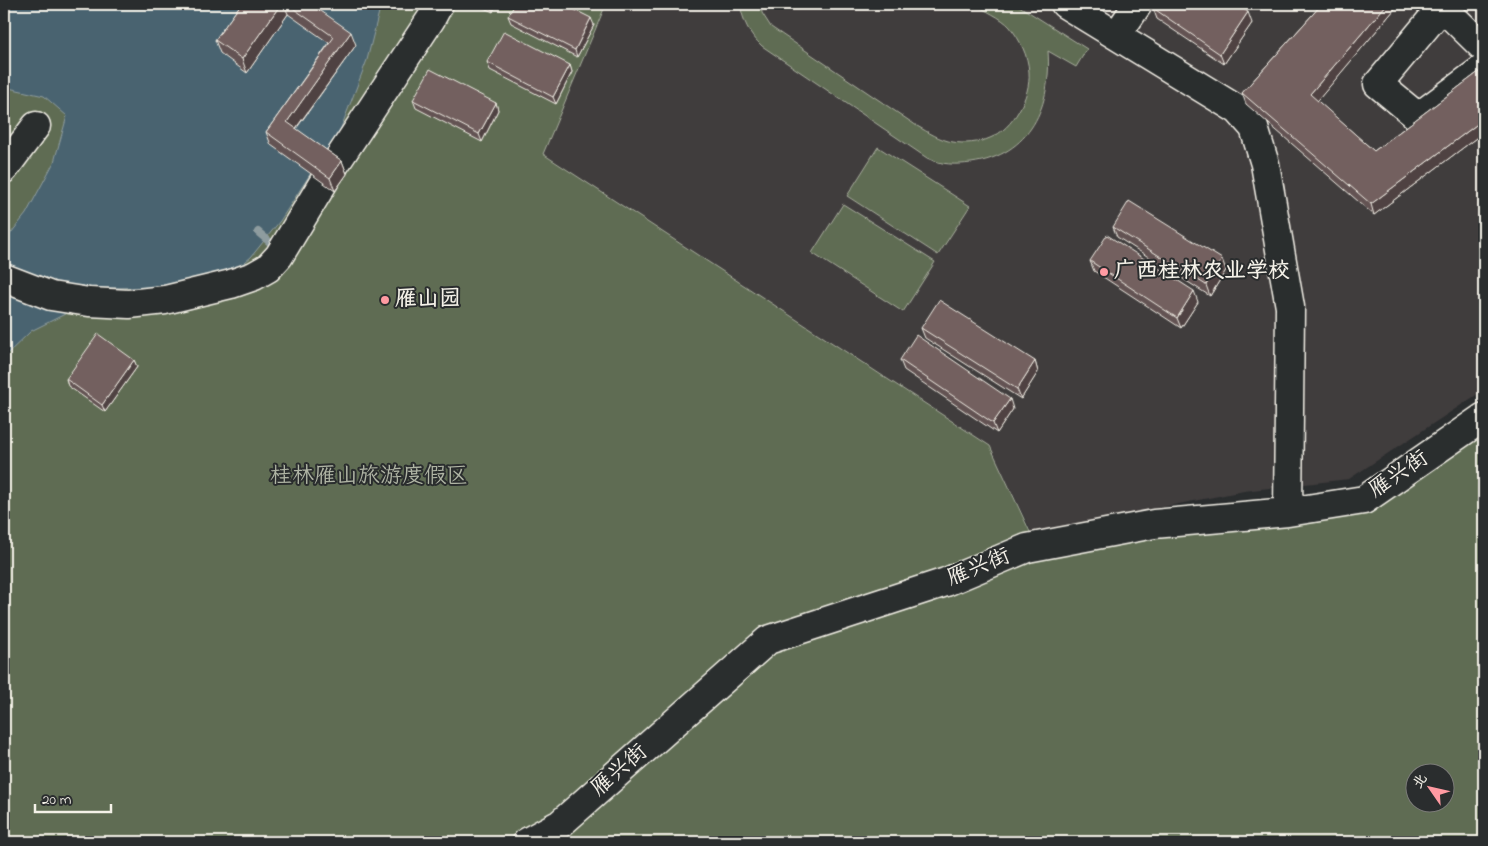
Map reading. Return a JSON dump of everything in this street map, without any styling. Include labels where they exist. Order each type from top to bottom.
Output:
[{"type":"street","points":[[4,278],[51,296],[89,302],[129,304],[165,300],[232,284],[254,276],[268,268],[280,256],[328,175],[440,4]]},
{"type":"street","points":[[1065,4],[1238,110],[1254,128],[1265,164],[1290,307],[1288,512]]},
{"type":"street","points":[[1117,35],[1138,4]]},
{"type":"street","points":[[1484,48],[1440,5],[1378,84],[1418,117],[1484,68]]},
{"type":"street","points":[[1233,107],[1253,85]]},
{"type":"street","points":[[4,169],[36,126]]},
{"type":"street","name":"雁兴街","points":[[527,842],[560,824],[768,640],[946,582],[1028,548],[1154,524],[1288,512],[1364,500],[1484,417]]},
{"type":"shaded area","name":"广西桂林农业学校","points":[[606,4],[1484,4],[1484,390],[1349,479],[1244,491],[1032,533],[990,446],[543,154]]},
{"type":"green space","name":"雁山园","points":[[4,4],[606,4],[543,154],[990,446],[1037,547],[1364,500],[1484,417],[1484,842],[4,842]]},
{"type":"green space","points":[[740,4],[761,4],[762,13],[771,27],[917,126],[939,138],[957,143],[972,143],[986,140],[998,134],[1019,111],[1024,101],[1029,81],[1027,60],[1014,32],[1002,20],[974,4],[1016,4],[1087,49],[1076,67],[1048,51],[1046,90],[1041,108],[1034,124],[1023,138],[1009,150],[992,158],[971,163],[943,163],[927,158],[762,46],[747,27]]},
{"type":"green space","points":[[878,147],[970,206],[938,255],[847,196]]},
{"type":"green space","points":[[843,204],[935,262],[903,312],[812,253]]},
{"type":"water","points":[[4,4],[381,4],[367,60],[339,133],[280,221],[251,257],[226,278],[165,287],[101,288],[65,314],[31,331],[4,357],[4,242],[26,214],[54,162],[67,116],[44,96],[4,87]]},
{"type":"building","points":[[241,4],[281,4],[242,59],[215,40]]},
{"type":"building","points":[[287,4],[311,4],[351,32],[287,122],[342,161],[330,178],[266,132],[334,37]]},
{"type":"building","points":[[515,4],[563,4],[591,18],[575,50],[508,16]]},
{"type":"building","points":[[1156,4],[1236,4],[1248,12],[1220,54],[1153,8]]},
{"type":"building","points":[[1322,4],[1387,4],[1310,94],[1374,151],[1484,68],[1484,119],[1371,204],[1242,93]]},
{"type":"building","points":[[504,31],[570,65],[553,97],[487,62]]},
{"type":"building","points":[[430,69],[496,103],[479,134],[413,100]]},
{"type":"building","points":[[1129,201],[1222,259],[1206,285],[1113,227]]},
{"type":"building","points":[[1107,235],[1194,291],[1177,318],[1090,261]]},
{"type":"building","points":[[939,300],[1035,361],[1017,389],[921,328]]},
{"type":"building","points":[[98,334],[134,360],[102,405],[66,379]]},
{"type":"building","points":[[916,335],[1010,399],[993,423],[900,360]]},
{"type":"waterway","points":[[258,232],[272,244]]},
{"type":"place","name":"广西桂林农业学校","points":[[1104,272]]},
{"type":"place","name":"雁山园","points":[[385,300]]},
{"type":"park label","name":"桂林雁山旅游度假区","points":[[369,477]]}]
